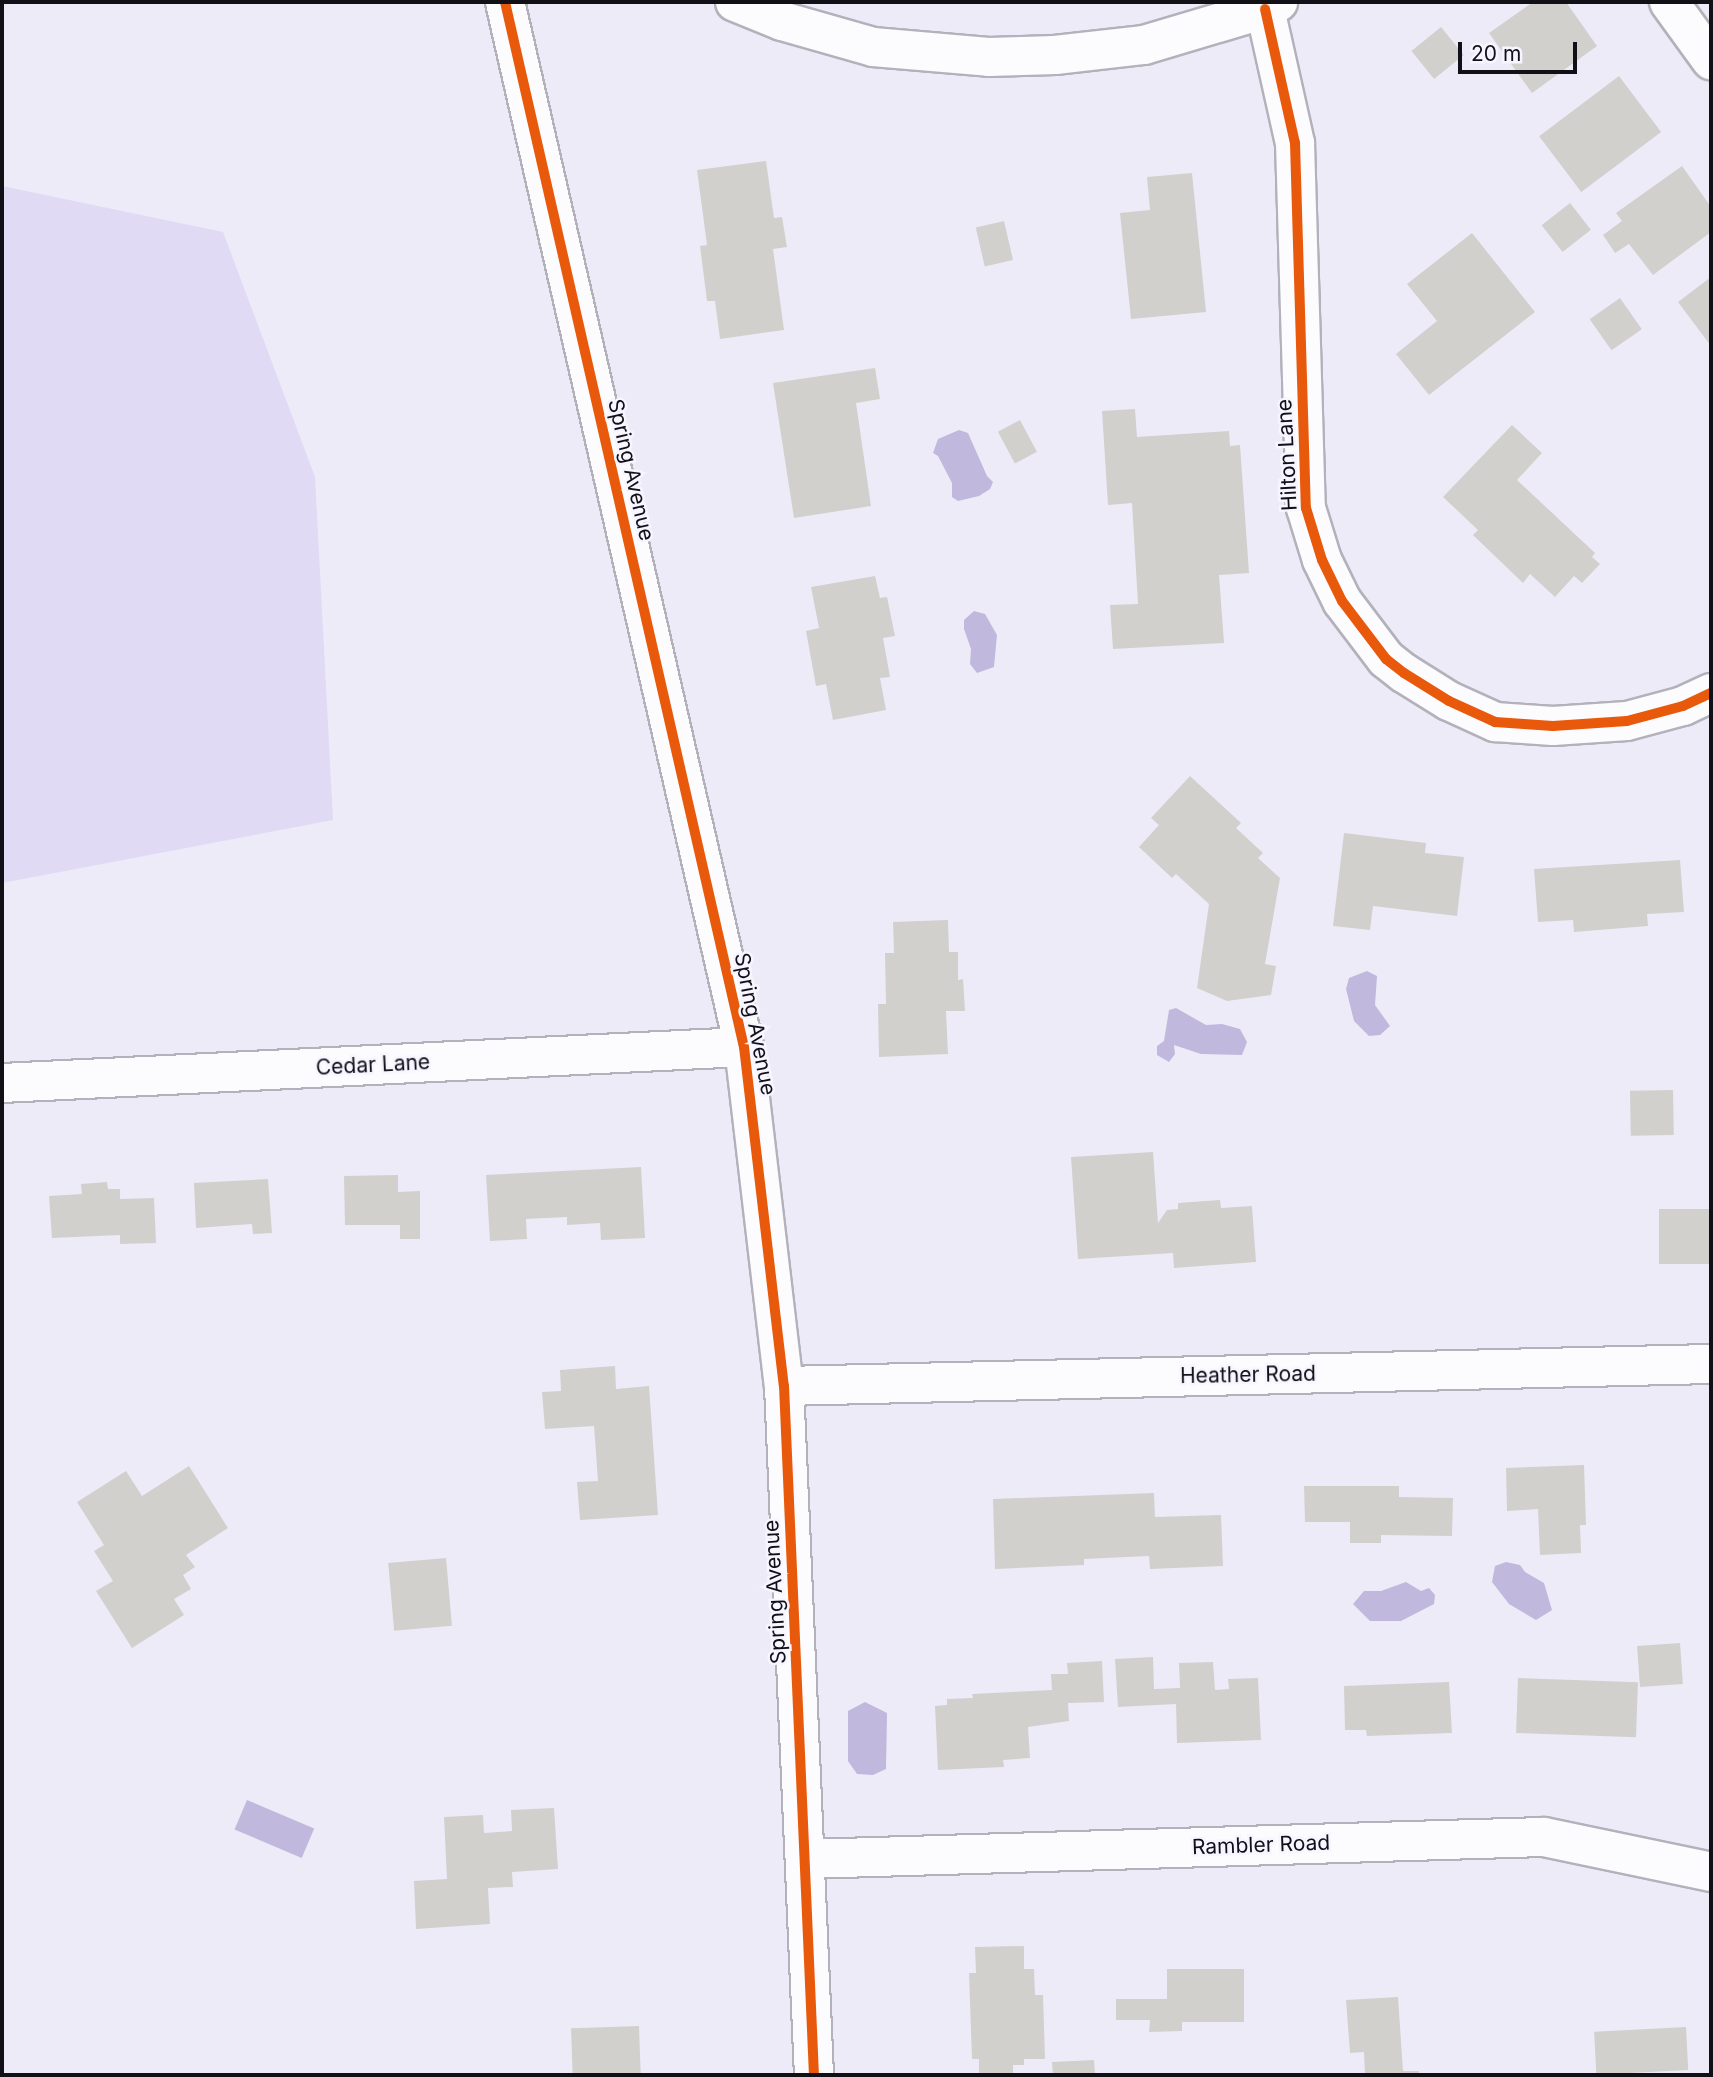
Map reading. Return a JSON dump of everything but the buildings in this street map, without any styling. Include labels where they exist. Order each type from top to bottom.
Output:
[{"type":"street","name":"Spring Avenue","points":[[505,2],[744,1047],[784,1386],[807,1859],[814,2075]]},
{"type":"street","points":[[735,2],[782,21],[873,47],[989,57],[1055,55],[1144,45],[1272,5]]},
{"type":"street","points":[[1669,2],[1711,60]]},
{"type":"street","name":"Hilton Lane","points":[[1272,5],[1295,143],[1306,508],[1322,560],[1342,601],[1387,659],[1404,673],[1449,701],[1495,722],[1553,726],[1627,720],[1683,706],[1711,694]]},
{"type":"street","name":"Cedar Lane","points":[[2,1083],[744,1047]]},
{"type":"street","name":"Heather Road","points":[[784,1386],[1711,1364]]},
{"type":"street","name":"Rambler Road","points":[[807,1859],[1544,1837],[1711,1871]]},
{"type":"shaded area","points":[[2,186],[223,232],[315,477],[333,820],[2,883]]},
{"type":"shaded area","points":[[959,430],[968,433],[987,476],[993,482],[990,489],[979,496],[958,501],[952,497],[952,483],[938,456],[933,453],[938,439]]},
{"type":"shaded area","points":[[974,611],[985,614],[997,635],[994,667],[977,673],[970,664],[971,649],[964,629],[964,620]]},
{"type":"shaded area","points":[[1367,971],[1377,976],[1375,1005],[1390,1026],[1380,1035],[1369,1036],[1354,1021],[1346,989],[1349,978]]},
{"type":"shaded area","points":[[1176,1008],[1206,1025],[1222,1024],[1240,1029],[1247,1042],[1242,1055],[1201,1054],[1174,1045],[1175,1054],[1169,1062],[1157,1055],[1157,1046],[1164,1041],[1169,1010]]},
{"type":"shaded area","points":[[1506,1562],[1520,1565],[1525,1572],[1544,1583],[1552,1610],[1536,1620],[1509,1604],[1492,1582],[1495,1566]]},
{"type":"shaded area","points":[[1406,1582],[1421,1591],[1429,1588],[1435,1595],[1434,1604],[1401,1621],[1370,1621],[1353,1604],[1364,1591],[1381,1591]]},
{"type":"shaded area","points":[[865,1702],[887,1713],[886,1769],[873,1775],[857,1774],[848,1761],[848,1711]]},
{"type":"shaded area","points":[[247,1800],[314,1829],[302,1858],[234,1829]]},
{"type":"cycle path","points":[[505,2],[744,1047],[784,1386],[814,2075]]},
{"type":"cycle path","points":[[1265,9],[1295,143],[1306,508],[1322,560],[1342,601],[1386,659],[1449,701],[1495,722],[1553,726],[1627,721],[1683,706],[1711,693]]}]
